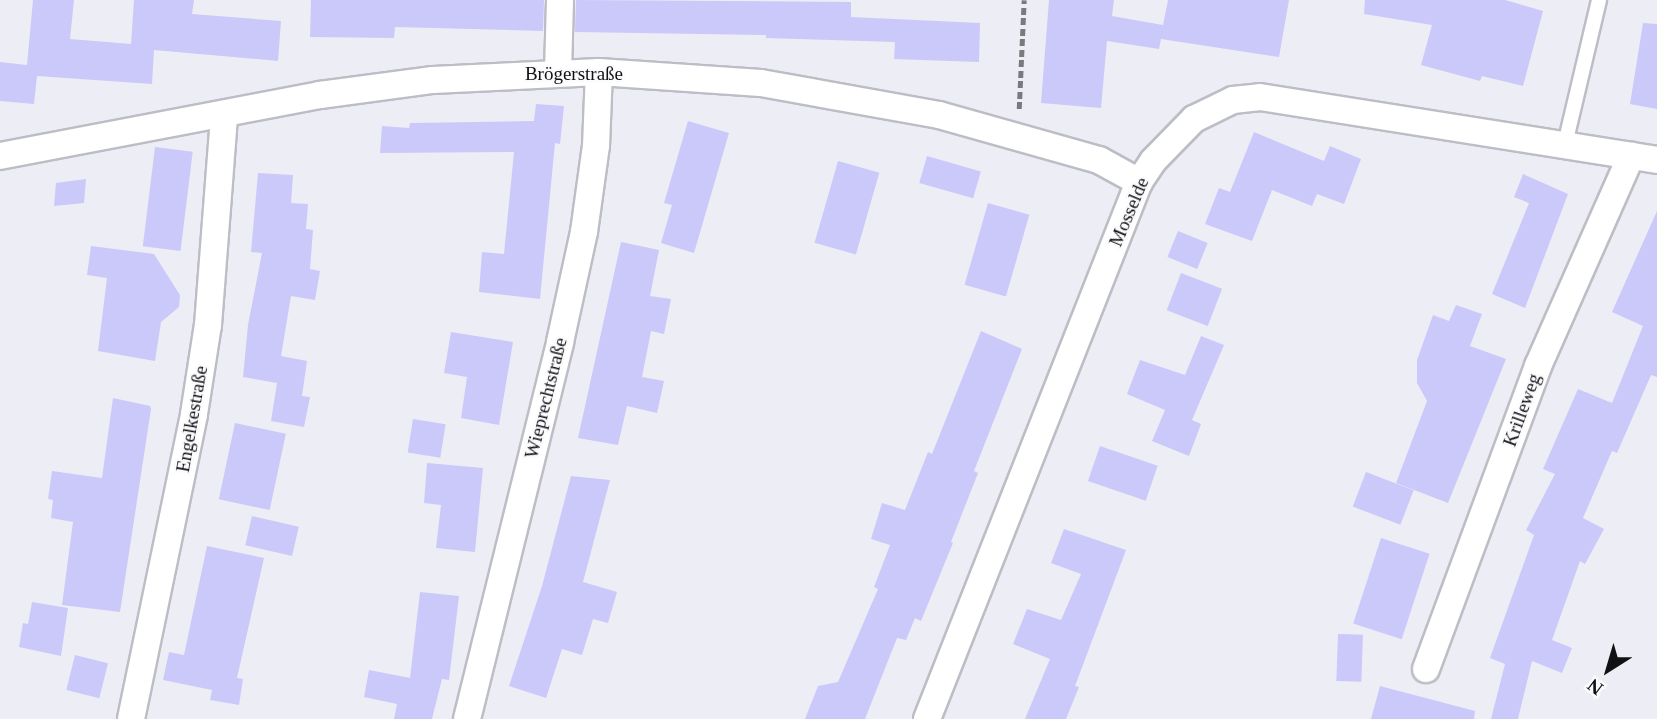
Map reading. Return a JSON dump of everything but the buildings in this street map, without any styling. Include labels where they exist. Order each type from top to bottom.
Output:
[{"type":"street","points":[[558,72],[560,0]]},
{"type":"street","name":"Brögerstraße","points":[[0,156],[320,95],[421,81],[599,72],[814,90],[939,115],[1018,134],[1099,160],[1139,182]]},
{"type":"street","name":"Wieprechtstraße","points":[[467,719],[560,342],[584,232],[596,146],[599,72]]},
{"type":"street","name":"Mosselde","points":[[927,719],[1139,182],[1159,153],[1194,120],[1233,100],[1261,97],[1657,160]]},
{"type":"street","name":"Engelkestraße","points":[[131,719],[194,414],[208,325],[224,115]]},
{"type":"street","name":"Krilleweg","points":[[1426,669],[1538,366],[1631,156]]},
{"type":"lane","points":[[1565,144],[1599,0]]},
{"type":"path","points":[[1018,134],[1024,0]]}]
